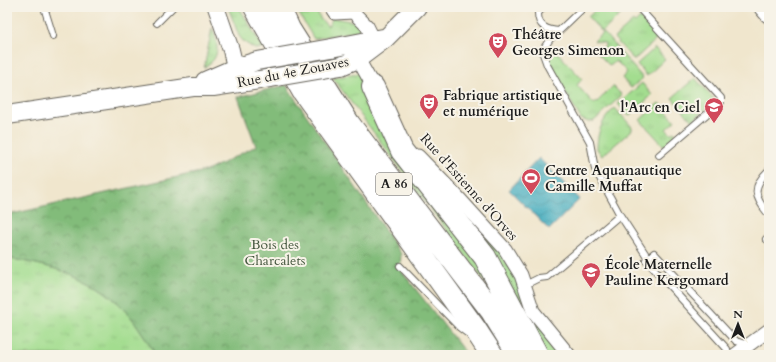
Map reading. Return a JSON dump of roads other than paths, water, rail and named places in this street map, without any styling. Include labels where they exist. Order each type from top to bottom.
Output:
[{"type":"highway","name":"A 86","points":[[255,7],[303,91],[491,353]]},
{"type":"highway","name":"A 86","points":[[279,7],[289,28],[349,124],[491,310],[519,355]]},
{"type":"highway","points":[[373,87],[402,151],[485,257],[537,355]]},
{"type":"main road","name":"Rue du 4e Zouaves","points":[[237,76],[259,80],[341,66],[358,60],[417,7]]},
{"type":"main road","points":[[763,7],[769,14]]},
{"type":"main road","name":"Rue du 4e Zouaves","points":[[7,115],[193,87],[213,87],[237,76],[257,61],[380,39]]},
{"type":"street","points":[[216,7],[231,50],[237,76]]},
{"type":"street","points":[[331,7],[335,13],[353,12],[380,39]]},
{"type":"street","name":"Rue d'Estienne d'Orves","points":[[338,47],[358,60],[410,149],[456,194],[504,249],[521,276],[534,310],[569,355]]},
{"type":"street","points":[[735,355],[769,330]]},
{"type":"lane","points":[[44,7],[53,36]]},
{"type":"lane","points":[[157,23],[173,7]]},
{"type":"lane","points":[[544,7],[538,13],[538,20],[542,26],[550,30],[559,31]]},
{"type":"lane","points":[[584,7],[550,39],[542,51],[544,58],[590,142],[595,169],[620,215],[648,258],[646,260],[727,349],[727,355]]},
{"type":"lane","points":[[638,7],[721,98],[721,102],[659,155]]},
{"type":"lane","points":[[677,50],[682,45]]},
{"type":"lane","points":[[769,170],[758,182],[756,194],[760,204],[769,214]]},
{"type":"lane","points":[[525,285],[539,278],[547,277],[620,215]]},
{"type":"lane","points":[[648,258],[654,253],[736,341],[748,345]]},
{"type":"lane","points":[[400,266],[459,327],[491,353]]},
{"type":"water","points":[[539,158],[580,199],[549,230],[509,190]]},
{"type":"place","name":"Théâtre Georges Simenon","points":[[498,59]]},
{"type":"place","name":"Fabrique artistique et numérique","points":[[429,120]]},
{"type":"place","name":"l'Arc en Ciel","points":[[714,124]]},
{"type":"place","name":"Centre Aquanautique Camille Muffat","points":[[531,195]]},
{"type":"place","name":"École Maternelle Pauline Kergomard","points":[[591,289]]},
{"type":"park label","name":"Bois des Charcalets","points":[[275,252]]}]
